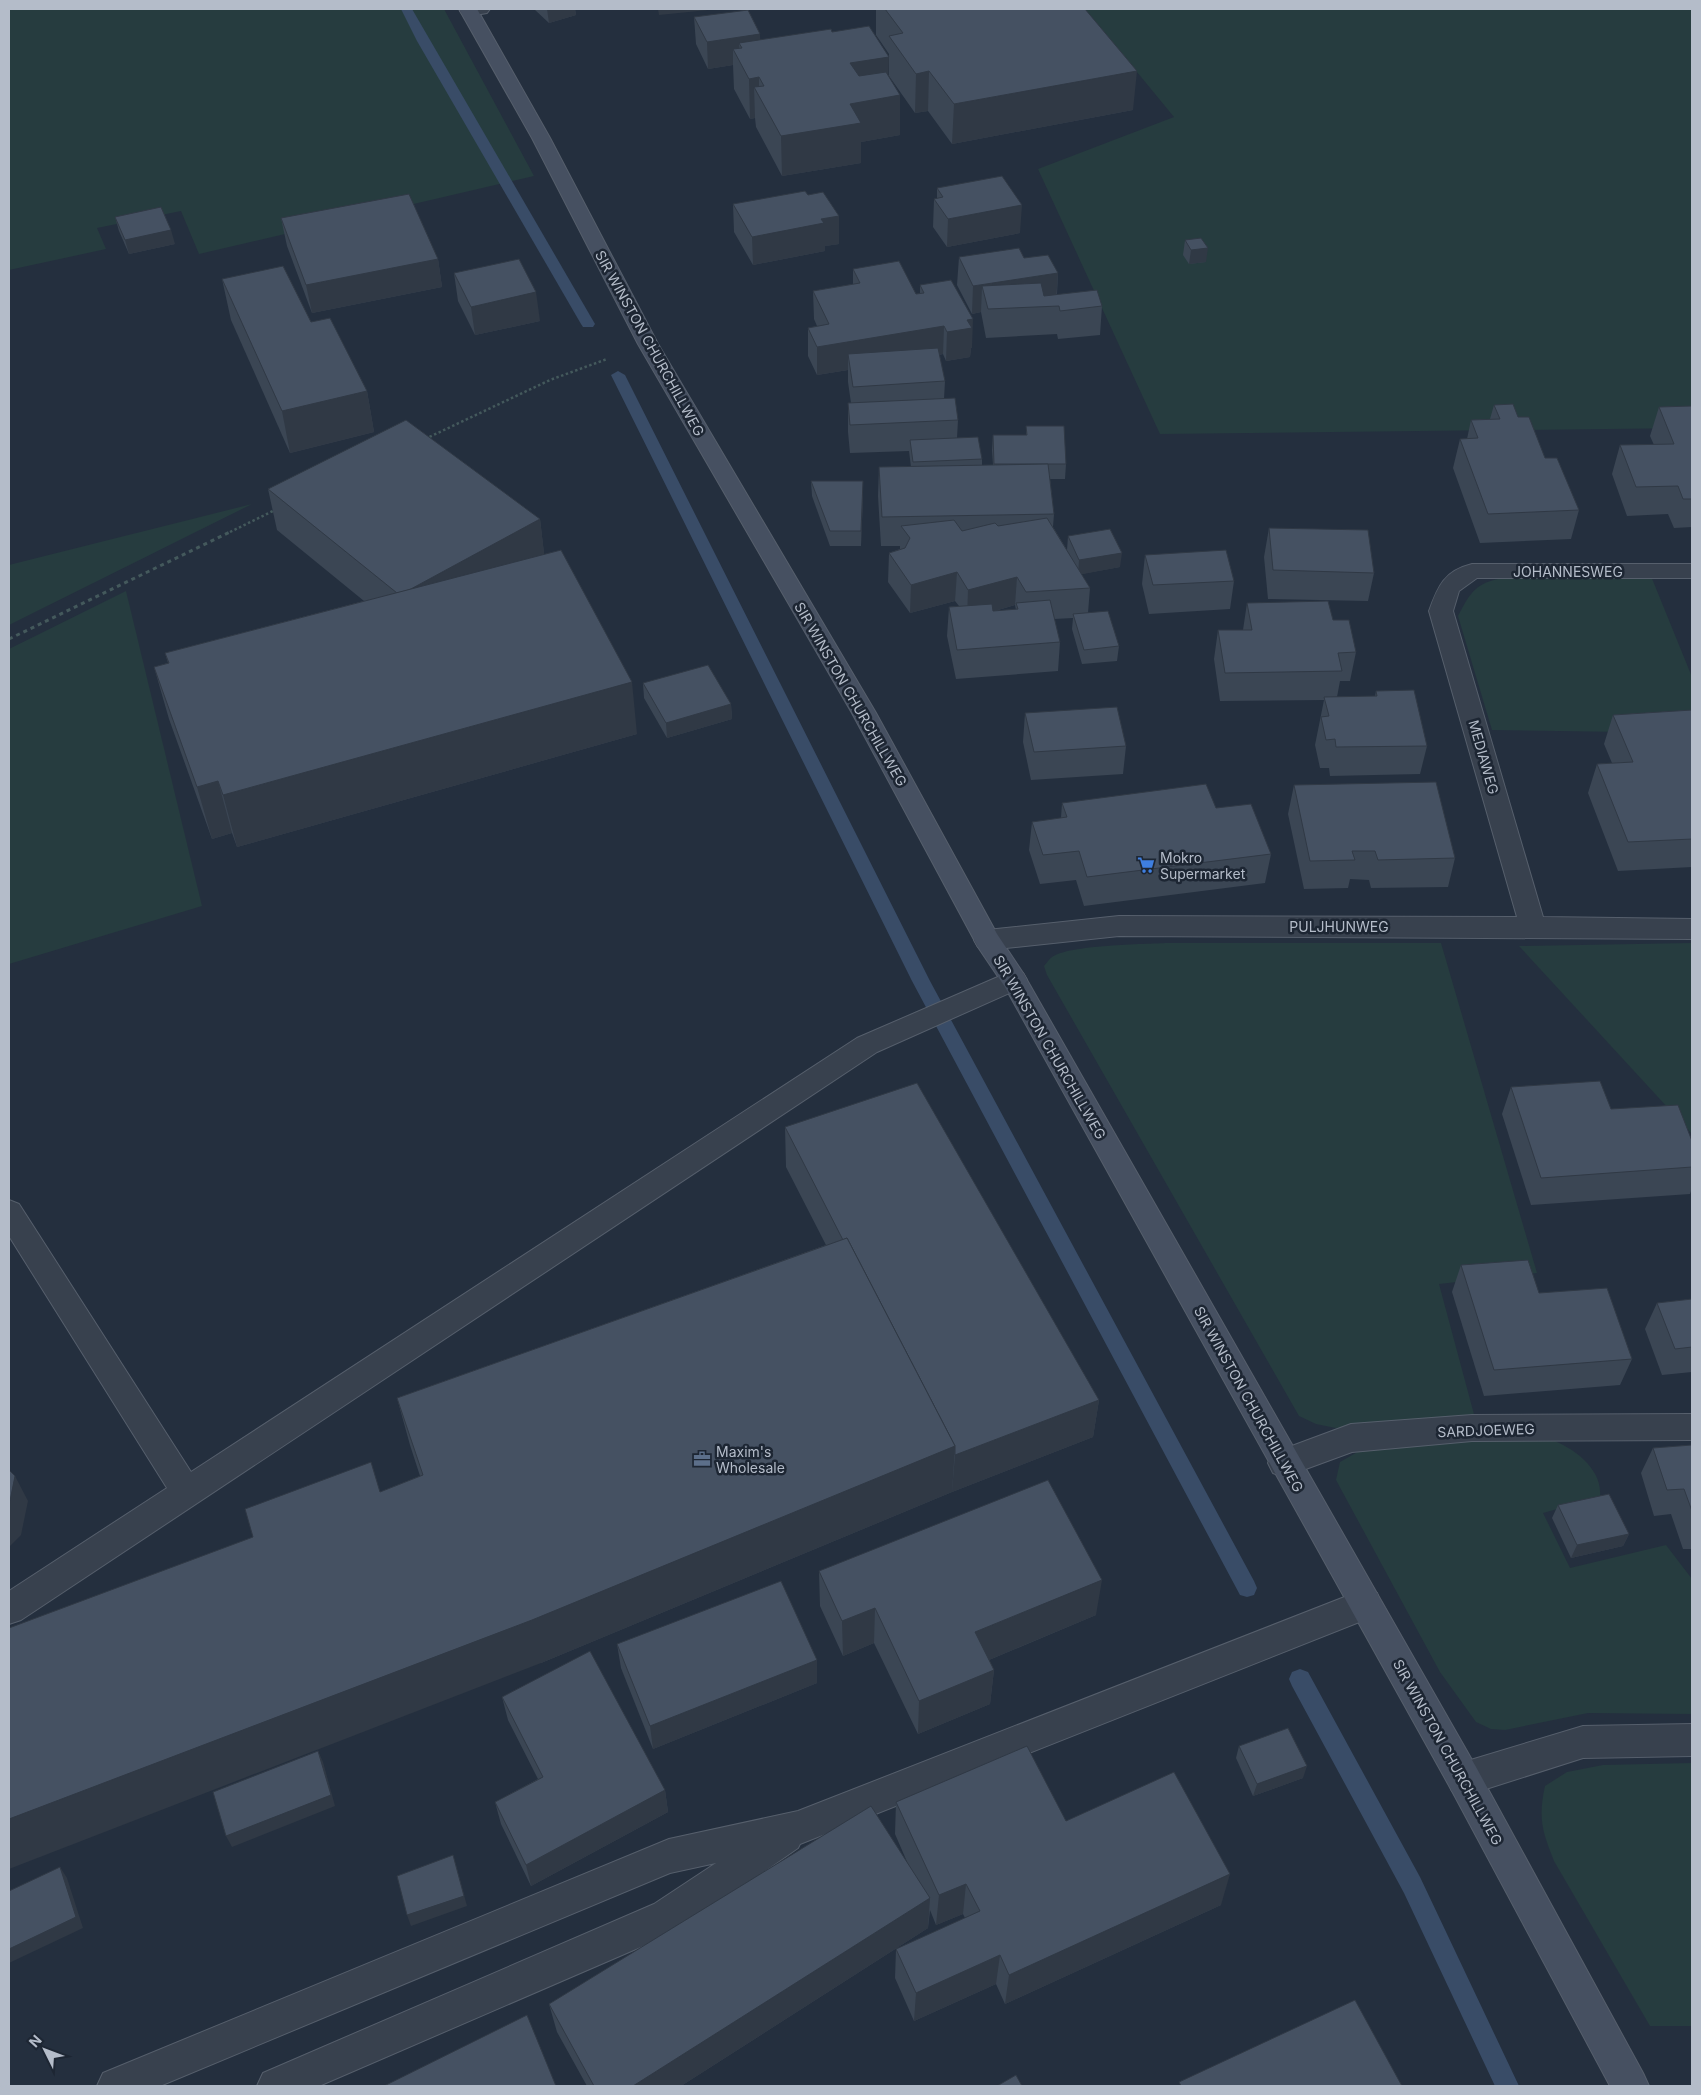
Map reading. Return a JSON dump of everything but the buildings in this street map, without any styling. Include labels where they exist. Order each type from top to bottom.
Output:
[{"type":"street","name":"SIR WINSTON CHURCHILLWEG","points":[[472,9],[648,344],[864,714],[987,940],[1014,980],[1464,1779],[1630,2086]]},
{"type":"street","name":"JOHANNESWEG","points":[[1448,587],[1472,571],[1692,571]]},
{"type":"street","name":"MEDIAWEG","points":[[1448,587],[1441,611],[1533,926]]},
{"type":"street","name":"PULJHUNWEG","points":[[987,940],[1120,926],[1533,926],[1692,929]]},
{"type":"street","points":[[9,1609],[867,1045],[1014,980]]},
{"type":"street","points":[[9,1212],[187,1493]]},
{"type":"street","name":"SARDJOEWEG","points":[[1284,1462],[1351,1438],[1472,1428],[1692,1427]]},
{"type":"street","points":[[116,2086],[669,1856],[798,1828],[1365,1604]]},
{"type":"street","points":[[1464,1779],[1583,1742],[1692,1740]]},
{"type":"street","points":[[276,2086],[667,1917],[798,1828]]},
{"type":"path","points":[[417,443],[550,380],[648,344]]},
{"type":"path","points":[[9,639],[275,510]]},
{"type":"green space","points":[[9,9],[444,9],[534,176],[199,254],[181,211],[97,228],[106,249],[9,270]]},
{"type":"green space","points":[[981,9],[1692,9],[1692,428],[1160,434],[1038,169],[1174,117],[1086,10]]},
{"type":"green space","points":[[252,504],[9,625],[9,565]]},
{"type":"green space","points":[[1651,576],[1692,677],[1692,733],[1492,730],[1458,616],[1466,601],[1475,590],[1487,582],[1504,578]]},
{"type":"green space","points":[[126,591],[202,906],[9,964],[9,649]]},
{"type":"green space","points":[[1168,943],[1441,943],[1537,1273],[1439,1284],[1475,1418],[1336,1428],[1316,1424],[1299,1416],[1047,975],[1044,966],[1052,957],[1074,950],[1107,946]]},
{"type":"green space","points":[[1692,943],[1692,1134],[1519,946]]},
{"type":"green space","points":[[1550,1439],[1568,1448],[1585,1461],[1597,1477],[1600,1487],[1600,1497],[1543,1513],[1570,1568],[1666,1545],[1692,1579],[1692,1714],[1588,1713],[1505,1730],[1491,1729],[1476,1722],[1440,1672],[1336,1480],[1340,1462],[1361,1450],[1402,1442]]},
{"type":"green space","points":[[1692,1763],[1692,2026],[1650,2026],[1554,1861],[1542,1824],[1543,1797],[1545,1786],[1567,1772],[1603,1765]]},
{"type":"waterway","points":[[406,9],[588,324]]},
{"type":"waterway","points":[[618,375],[921,981],[1247,1588]]},
{"type":"waterway","points":[[1300,1679],[1412,1885],[1507,2086]]},
{"type":"place","name":"Mokro Supermarket","points":[[1146,865]]},
{"type":"place","name":"Maxim's Wholesale","points":[[702,1459]]}]
